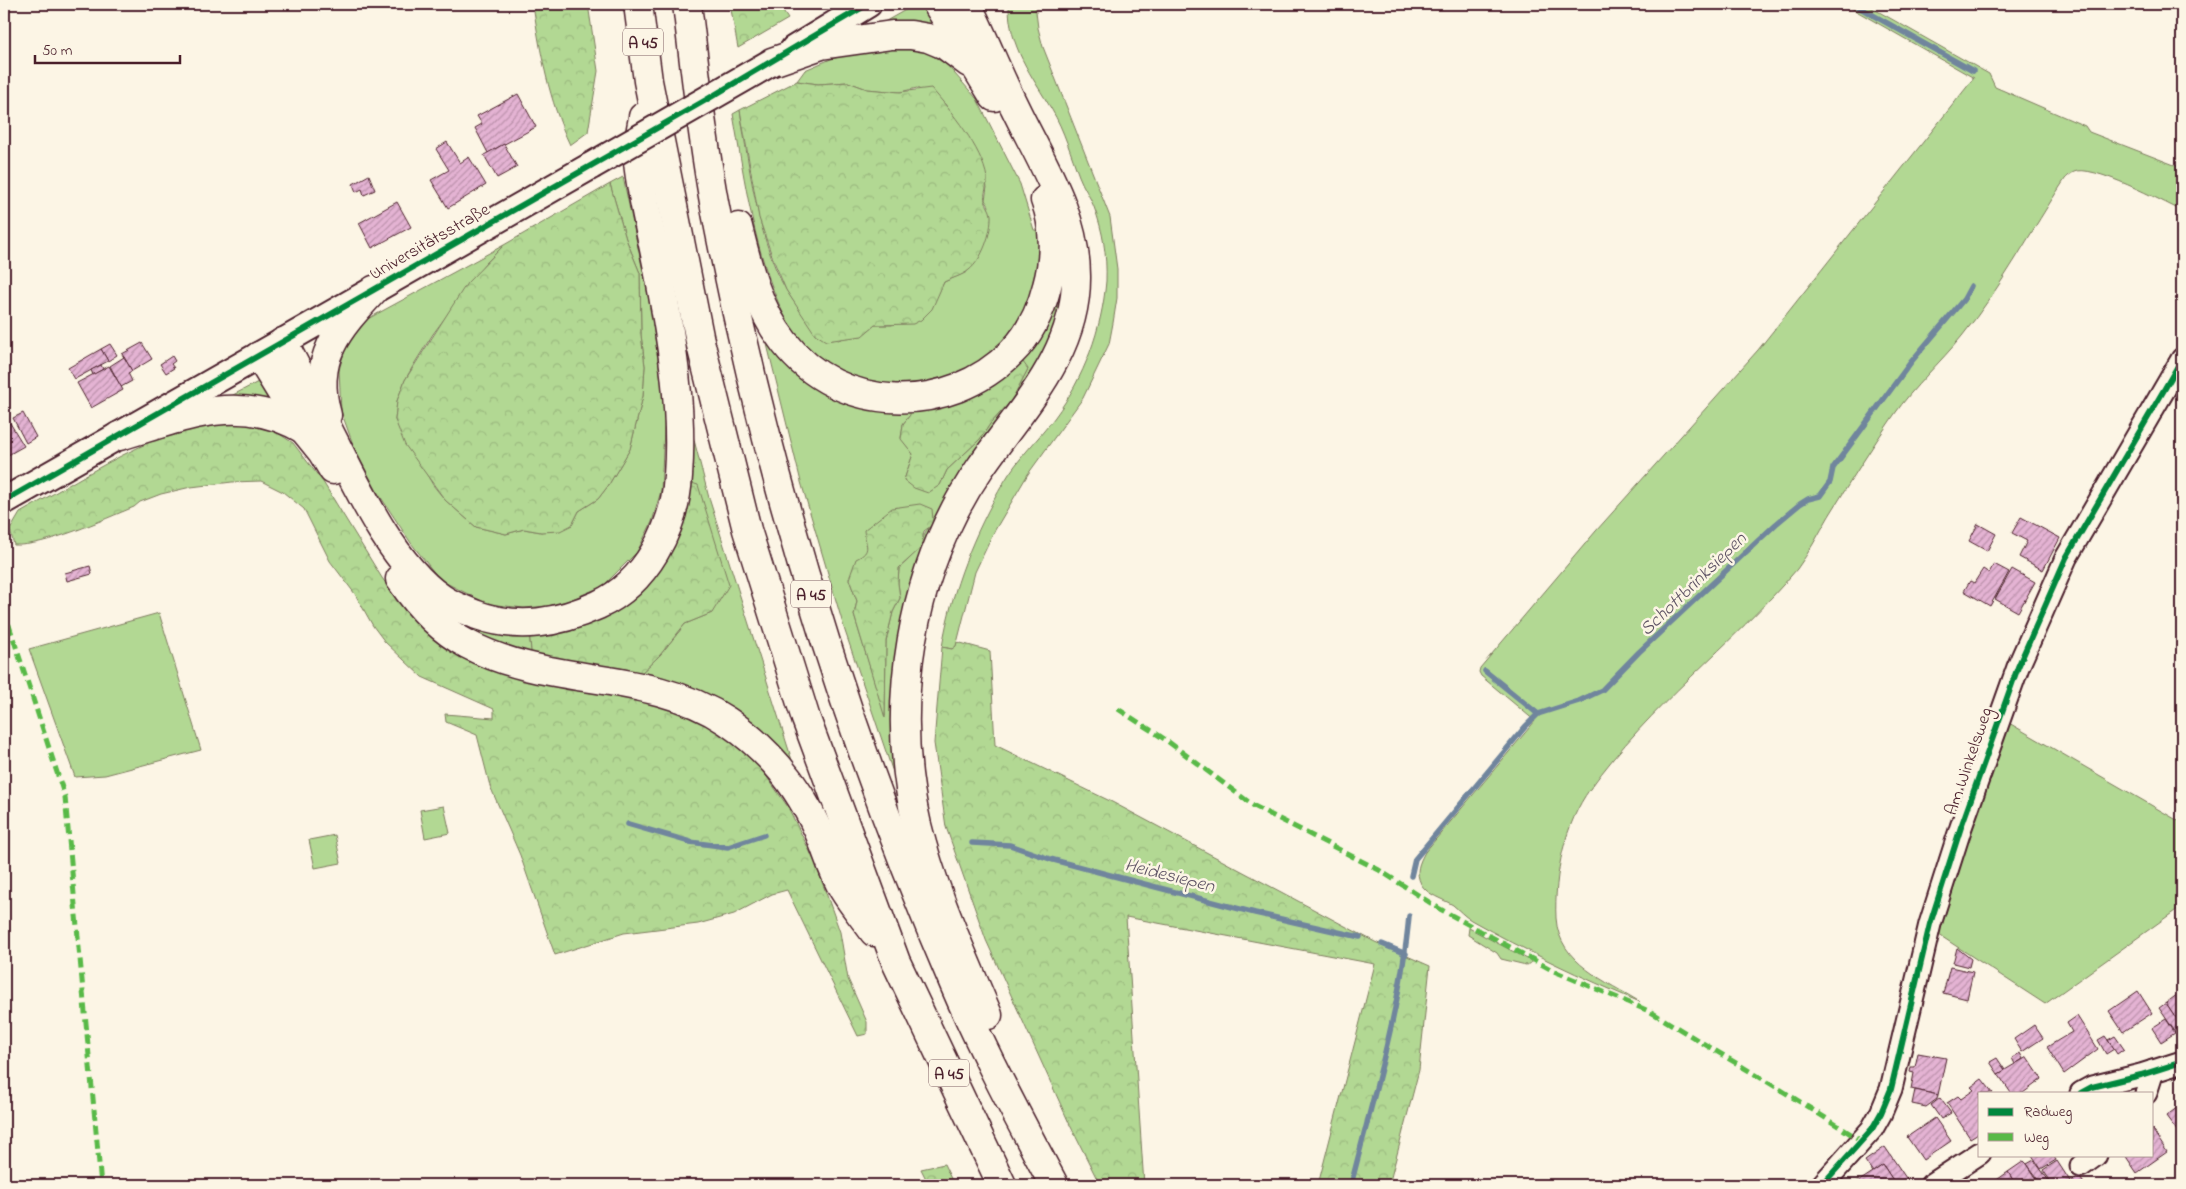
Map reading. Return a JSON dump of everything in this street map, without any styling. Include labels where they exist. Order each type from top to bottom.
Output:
[{"type":"highway","name":"A 45","points":[[638,4],[648,81],[700,341],[748,530],[806,719],[896,962],[1002,1185]]},
{"type":"highway","name":"A 45","points":[[688,4],[694,66],[714,200],[741,328],[780,485],[816,608],[895,842],[955,987],[1054,1185]]},
{"type":"highway","points":[[694,66],[721,135],[738,228],[751,280],[774,327],[800,360],[820,376],[863,394],[886,398],[932,396],[976,380],[1012,352],[1026,336],[1036,318],[1050,277],[1052,259],[1052,235],[1047,205],[1026,154],[1006,116],[937,4]]},
{"type":"highway","points":[[967,4],[982,34],[1003,85],[1051,179],[1066,215],[1076,259],[1075,302],[1070,325],[1048,374],[973,478],[943,534],[922,596],[908,668],[906,734],[912,798],[926,857],[946,914],[1008,1061],[1009,1098]]},
{"type":"highway","points":[[982,4],[982,34]]},
{"type":"highway","points":[[772,62],[821,44],[892,34],[911,34],[945,44],[976,69]]},
{"type":"highway","points":[[283,342],[345,465],[378,523],[408,567],[428,587],[459,608],[499,621],[528,624],[575,616],[603,602],[626,586],[644,567],[658,547],[674,506],[680,449],[674,353],[638,159],[648,81]]},
{"type":"highway","points":[[334,440],[323,401],[325,361],[332,339],[348,318],[374,290]]},
{"type":"highway","points":[[259,356],[305,430],[322,452],[409,592],[445,629],[466,644],[519,665],[649,687],[677,696],[725,720],[763,749],[793,785],[806,805],[842,888],[896,962]]},
{"type":"highway","points":[[119,436],[188,416],[228,409],[249,409],[270,414],[287,420],[305,430]]},
{"type":"main road","name":"Universitätsstraße","points":[[4,501],[772,62],[868,4]]},
{"type":"street","name":"Am Winkelsweg","points":[[1822,1185],[1872,1129],[1892,1089],[1930,924],[2000,715],[2048,597],[2084,525],[2182,359]]},
{"type":"street","points":[[2083,1092],[2092,1087],[2182,1062]]},
{"type":"street","points":[[2146,1092],[2153,1071]]},
{"type":"street","points":[[1931,1185],[1978,1154]]},
{"type":"green space","points":[[533,4],[588,4],[598,71],[588,132],[570,145],[556,111],[546,76]]},
{"type":"green space","points":[[730,4],[778,4],[788,19],[738,48]]},
{"type":"green space","points":[[916,4],[927,4],[944,32],[879,25]]},
{"type":"green space","points":[[1009,4],[1035,4],[1043,47],[1110,217],[1117,269],[1117,298],[1109,344],[1083,398],[1028,474],[995,530],[975,572],[956,647],[952,649],[942,647],[946,625],[958,582],[974,541],[993,501],[1010,473],[1055,417],[1075,386],[1096,335],[1106,281],[1104,243],[1094,207],[1081,180],[1064,134],[1029,73],[1017,47],[1012,34]]},
{"type":"green space","points":[[1844,4],[1865,4],[1989,74],[1995,87],[2085,126],[2089,132],[2182,168],[2182,211],[2144,192],[2096,173],[2083,171],[2070,174],[1976,318],[1894,415],[1797,569],[1746,624],[1638,730],[1590,789],[1574,817],[1559,867],[1556,918],[1559,934],[1566,948],[1575,959],[1600,978],[1640,1002],[1554,964],[1471,920],[1453,905],[1431,894],[1424,888],[1419,880],[1419,868],[1425,852],[1535,721],[1481,676],[1480,668],[1596,531],[1758,350],[1974,78]]},
{"type":"green space","points":[[885,46],[917,46],[947,65],[977,99],[1020,184],[1034,230],[1062,230],[1067,261],[1055,340],[937,534],[900,793],[845,631],[801,482],[763,328],[784,315],[765,267],[758,242],[746,191],[733,114],[740,110],[759,215],[775,268],[787,291],[800,309],[838,340],[849,336],[861,336],[875,325],[892,325],[938,294],[944,282],[967,272],[989,206],[985,200],[987,187],[945,104],[917,88],[900,92],[867,89],[848,82],[818,84],[797,81],[805,70],[831,59]],"holes":[[[1028,369],[1011,401],[990,424],[980,439],[947,470],[940,485],[904,480],[913,454],[901,438],[903,424],[910,415]],[[931,526],[916,551],[899,568],[900,598],[893,612],[886,641],[885,716],[854,615],[857,601],[849,579],[868,549],[865,541]]]},
{"type":"green space","points":[[797,81],[818,84],[848,82],[867,89],[900,92],[931,88],[965,130],[979,155],[987,178],[985,201],[991,215],[990,229],[982,253],[969,270],[944,282],[932,309],[921,320],[913,324],[875,325],[862,336],[826,341],[815,334],[786,290],[759,218],[740,110]]},
{"type":"green space","points":[[623,177],[650,304],[665,408],[661,491],[652,522],[637,552],[603,586],[558,605],[524,608],[488,604],[440,580],[411,543],[378,493],[355,450],[341,411],[339,370],[348,339],[362,322],[504,245],[485,264],[433,334],[416,361],[405,380],[397,401],[395,420],[433,485],[445,500],[476,527],[506,534],[524,529],[541,532],[572,525],[579,511],[598,499],[608,486],[630,449],[643,396],[645,366],[641,335],[640,273],[626,239],[610,184]]},
{"type":"green space","points":[[610,184],[626,239],[640,273],[641,335],[645,366],[643,396],[630,449],[608,486],[598,499],[579,511],[572,525],[560,531],[541,532],[524,529],[506,534],[476,527],[445,500],[405,445],[395,420],[397,401],[405,380],[467,283],[504,245]]},
{"type":"green space","points":[[1017,360],[1023,362],[1028,369],[1011,401],[990,424],[980,439],[947,470],[940,485],[928,493],[914,488],[904,480],[913,454],[901,439],[903,424],[910,415],[910,398]]},
{"type":"green space","points":[[262,380],[275,402],[231,396]]},
{"type":"green space","points":[[686,409],[709,498],[797,776],[637,677],[660,655],[685,624],[712,613],[685,481]]},
{"type":"green space","points":[[206,422],[263,423],[293,443],[323,482],[382,578],[406,611],[438,642],[467,660],[530,682],[629,696],[677,710],[709,726],[739,747],[758,764],[788,807],[815,862],[840,932],[848,979],[867,1022],[867,1034],[858,1036],[787,890],[772,894],[734,914],[698,924],[624,933],[555,955],[520,855],[490,786],[477,735],[446,722],[445,714],[494,718],[494,709],[422,677],[385,642],[373,626],[355,594],[330,561],[304,509],[283,492],[261,481],[191,487],[161,494],[140,502],[134,507],[57,537],[41,542],[14,545],[10,530],[20,513],[134,450],[157,439]]},
{"type":"green space","points":[[685,481],[698,485],[729,585],[712,613],[685,624],[660,655],[637,677],[532,660],[529,631],[604,611]]},
{"type":"green space","points":[[920,504],[932,509],[933,520],[931,526],[924,531],[921,548],[899,568],[900,598],[893,612],[886,641],[885,718],[854,615],[857,601],[849,579],[856,559],[865,553],[867,547],[864,530],[892,508]]},
{"type":"green space","points":[[448,610],[529,631],[532,660],[465,636]]},
{"type":"green space","points":[[159,613],[201,750],[105,775],[75,777],[29,649]]},
{"type":"green space","points":[[957,642],[990,651],[995,745],[1112,802],[1375,942],[1430,966],[1419,1070],[1389,1185],[1318,1185],[1375,964],[1126,917],[1144,1185],[1100,1185],[1070,1125],[986,940],[946,827],[934,743],[942,647],[952,649],[956,646]]},
{"type":"green space","points":[[2002,719],[2182,823],[2182,906],[2045,1004],[1933,931]]},
{"type":"green space","points":[[444,806],[450,833],[425,838],[420,810]]},
{"type":"green space","points":[[335,835],[341,863],[315,868],[309,840]]},
{"type":"green space","points":[[1469,928],[1531,961],[1531,963],[1526,965],[1501,959],[1497,953],[1468,935]]},
{"type":"green space","points":[[944,1164],[954,1185],[929,1185],[921,1169]]},
{"type":"building","points":[[518,94],[536,127],[488,153],[475,128],[482,124],[477,116]]},
{"type":"building","points":[[447,142],[460,163],[469,157],[486,185],[448,208],[431,180],[449,170],[436,149]]},
{"type":"building","points":[[504,144],[517,167],[497,178],[484,155]]},
{"type":"building","points":[[369,175],[375,190],[364,195],[362,189],[356,192],[353,184]]},
{"type":"building","points":[[397,202],[411,227],[372,248],[359,223]]},
{"type":"building","points":[[142,343],[152,359],[132,371],[122,354]]},
{"type":"building","points":[[110,344],[117,355],[108,361],[101,349]]},
{"type":"building","points":[[101,349],[108,361],[75,379],[68,368]]},
{"type":"building","points":[[172,356],[175,361],[171,364],[174,368],[166,373],[160,364]]},
{"type":"building","points":[[124,357],[132,371],[128,373],[132,381],[121,387],[110,366]]},
{"type":"building","points":[[101,365],[103,369],[93,375],[91,370]]},
{"type":"building","points":[[109,366],[123,390],[91,408],[77,383]]},
{"type":"building","points":[[23,413],[36,437],[26,443],[13,418]]},
{"type":"building","points":[[10,423],[24,446],[8,455],[4,447],[4,427]]},
{"type":"building","points":[[2021,517],[2060,538],[2043,570],[2019,557],[2027,541],[2012,533]]},
{"type":"building","points":[[1978,524],[1996,534],[1987,551],[1969,541]]},
{"type":"building","points":[[1994,564],[2009,572],[1990,606],[1964,591],[1970,581],[1974,583],[1983,569],[1989,573]]},
{"type":"building","points":[[90,566],[92,574],[67,581],[65,573]]},
{"type":"building","points":[[2012,569],[2035,582],[2018,612],[1995,599]]},
{"type":"building","points":[[1957,948],[1971,959],[1969,967],[1953,963]]},
{"type":"building","points":[[1950,967],[1973,972],[1967,999],[1943,993]]},
{"type":"building","points":[[2138,991],[2152,1013],[2123,1032],[2109,1011]]},
{"type":"building","points":[[2182,991],[2182,1027],[2166,1003]]},
{"type":"building","points":[[2166,1003],[2182,1027],[2182,1033],[2178,1036],[2159,1008]]},
{"type":"building","points":[[2077,1016],[2098,1049],[2064,1074],[2047,1047],[2072,1032],[2067,1023]]},
{"type":"building","points":[[2166,1019],[2175,1033],[2161,1042],[2152,1028]]},
{"type":"building","points":[[2034,1025],[2043,1038],[2022,1052],[2014,1039]]},
{"type":"building","points":[[2105,1036],[2114,1049],[2106,1054],[2098,1040]]},
{"type":"building","points":[[2115,1036],[2124,1049],[2117,1054],[2108,1040]]},
{"type":"building","points":[[1918,1053],[1946,1058],[1938,1095],[1911,1089],[1914,1073],[1910,1072],[1911,1067],[1915,1067]]},
{"type":"building","points":[[2020,1053],[2023,1059],[2015,1064],[2012,1058]]},
{"type":"building","points":[[2027,1057],[2042,1079],[2024,1092],[2010,1092],[1998,1074]]},
{"type":"building","points":[[1997,1058],[2005,1070],[1998,1074],[1990,1062]]},
{"type":"building","points":[[1982,1079],[1992,1092],[1978,1092],[1978,1133],[1970,1138],[1947,1103],[1958,1096],[1961,1099],[1974,1090],[1971,1087]]},
{"type":"building","points":[[1915,1090],[1938,1095],[1937,1099],[1926,1107],[1912,1104]]},
{"type":"building","points":[[1940,1098],[1951,1113],[1941,1119],[1931,1105]]},
{"type":"building","points":[[2182,1104],[2182,1135],[2181,1136],[2166,1116]]},
{"type":"building","points":[[1935,1118],[1951,1141],[1923,1160],[1907,1137]]},
{"type":"building","points":[[2154,1132],[2167,1152],[2137,1173],[2126,1156],[2154,1156]]},
{"type":"building","points":[[1885,1147],[1908,1181],[1901,1185],[1896,1185],[1883,1165],[1873,1172],[1865,1161]]},
{"type":"building","points":[[2033,1156],[2054,1156],[2056,1160],[2041,1169]]},
{"type":"building","points":[[2034,1160],[2049,1181],[2043,1185],[2027,1164]]},
{"type":"building","points":[[2024,1161],[2041,1185],[2016,1185],[2008,1172]]},
{"type":"building","points":[[2057,1161],[2070,1181],[2064,1185],[2053,1185],[2043,1170]]},
{"type":"building","points":[[1883,1165],[1896,1185],[1853,1185],[1873,1172]]},
{"type":"building","points":[[2008,1172],[2016,1185],[1991,1184]]},
{"type":"building","points":[[2079,1176],[2085,1185],[2065,1185]]},
{"type":"waterway","name":"Schottbrinksiepen","points":[[1853,4],[1973,71]]},
{"type":"waterway","name":"Schottbrinksiepen","points":[[1411,876],[1415,859],[1525,727],[1538,714],[1579,701],[1602,690],[1639,652],[1776,524],[1800,504],[1808,499],[1820,496],[1830,482],[1833,468],[1911,362],[1964,299],[1971,286]]},
{"type":"waterway","points":[[1485,671],[1538,714]]},
{"type":"waterway","name":"Heidesiepen","points":[[628,824],[690,842],[728,847],[764,835]]},
{"type":"waterway","name":"Heidesiepen","points":[[972,843],[1010,845],[1050,859],[1110,875],[1255,913],[1360,937]]},
{"type":"waterway","points":[[1351,1185],[1393,1018],[1400,984],[1409,916]]},
{"type":"waterway","name":"Heidesiepen","points":[[1382,944],[1406,954]]},
{"type":"marked path","points":[[4,610],[65,797],[101,1185]]},
{"type":"marked path","points":[[1118,709],[1166,740],[1254,806],[1379,870],[1440,909],[1554,971],[1651,1012],[1862,1141]]},
{"type":"cycle path","points":[[4,501],[706,100],[868,4]]},
{"type":"cycle path","points":[[1822,1185],[1872,1129],[1891,1089],[1930,924],[1961,827],[2018,667],[2066,558],[2182,359]]},
{"type":"cycle path","points":[[2083,1092],[2092,1087],[2141,1075],[2182,1062]]}]
